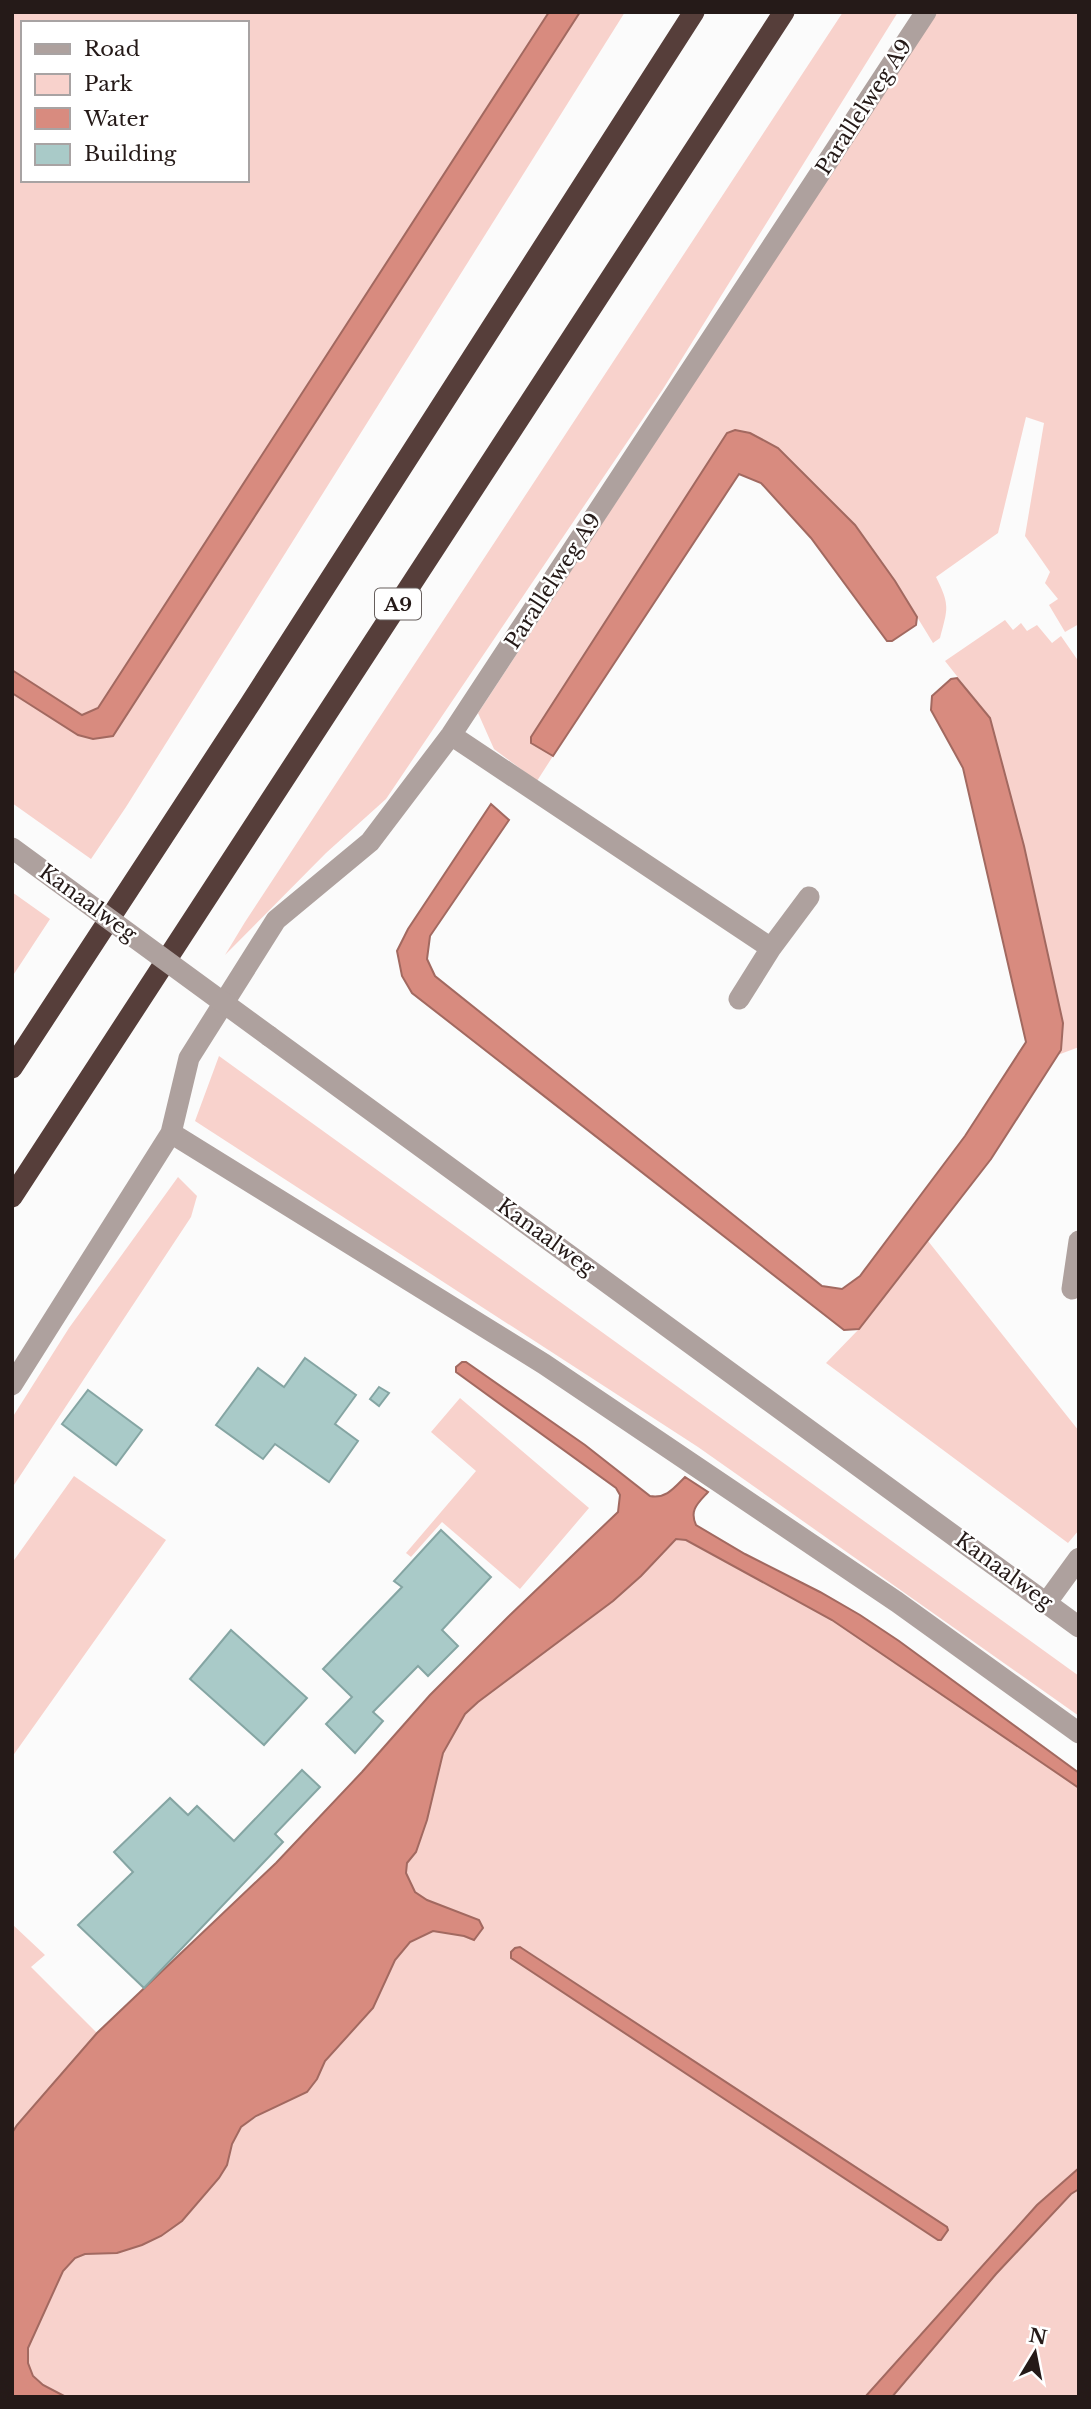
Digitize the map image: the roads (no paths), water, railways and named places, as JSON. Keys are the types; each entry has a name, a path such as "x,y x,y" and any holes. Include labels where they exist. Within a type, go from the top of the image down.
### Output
{"highway":[{"path":"12,1068 250,704 694,12"},
{"name":"A9","path":"12,1197 784,12"}],"street":[{"name":"Parallelweg A9","path":"12,1385 171,1133 189,1058 276,920 370,842 452,736 926,12"},
{"path":"452,736 771,948"},
{"name":"Kanaalweg","path":"12,848 1079,1626"},
{"path":"739,999 771,948 809,897"},
{"path":"171,1133 544,1364 897,1602 1079,1733"},
{"path":"1072,1289 1079,1241"},
{"path":"1047,1602 1079,1558"}],"water":[{"path":"549,12 580,12 113,736 93,739 78,735 12,693 12,670 82,715 98,708"},
{"path":"735,430 750,433 778,448 855,525 917,617 916,625 892,641 887,641 811,538 761,483 739,474 553,756 531,743 531,737 727,433"},
{"path":"957,678 990,718 1024,846 1063,1023 1061,1050 991,1159 859,1329 844,1330 412,993 402,976 397,951 408,929 491,804 509,820 430,936 427,959 435,976 822,1286 842,1289 860,1276 965,1136 1026,1042 963,768 931,710 932,696 951,679"},
{"path":"466,1362 585,1445 650,1496 665,1494 685,1477 708,1492 694,1511 696,1525 745,1554 820,1592 899,1641 1079,1773 1079,1788 832,1620 686,1540 676,1539 613,1601 478,1702 465,1714 443,1753 427,1820 416,1852 407,1863 406,1873 415,1892 427,1900 479,1920 483,1928 474,1940 433,1931 410,1942 395,1960 373,2008 325,2061 317,2079 307,2092 256,2116 241,2127 232,2144 227,2165 219,2178 182,2221 142,2245 117,2253 85,2254 75,2258 63,2271 28,2348 28,2363 33,2376 43,2385 66,2397 12,2397 12,2133 17,2125 97,2033 276,1863 430,1695 618,1512 620,1495 616,1488 456,1372 456,1367"},
{"path":"520,1947 948,2230 941,2240 938,2240 511,1958 511,1952"},
{"path":"1079,2168 1079,2189 1071,2194 996,2274 892,2397 865,2397 1037,2205"}]}
